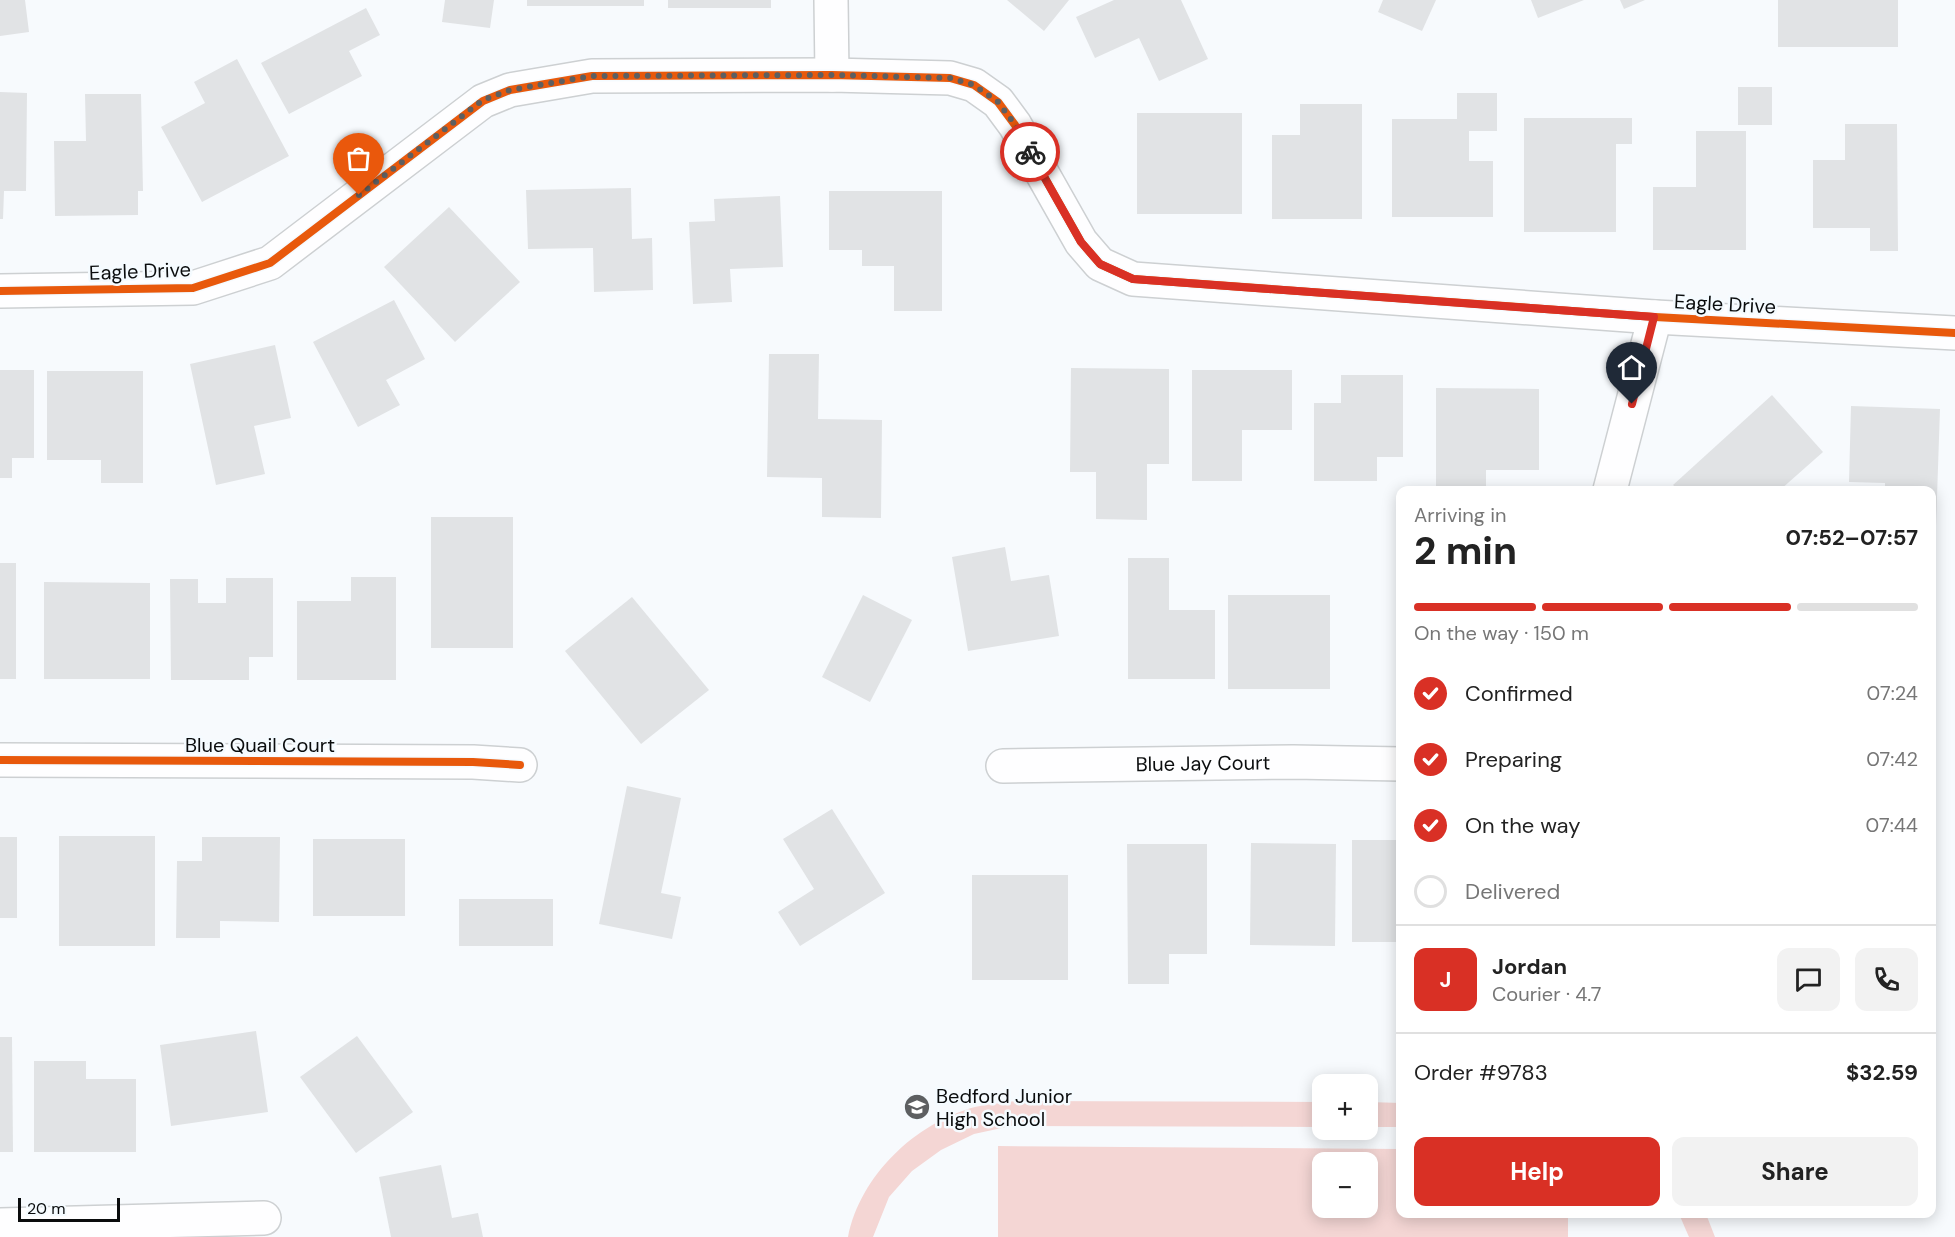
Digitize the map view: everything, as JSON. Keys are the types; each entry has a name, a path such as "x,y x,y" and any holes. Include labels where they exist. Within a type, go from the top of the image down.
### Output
{"street":[{"path":"831,0 832,75"},
{"name":"Eagle Drive","path":"0,291 193,288 270,263 483,100 510,90 592,76 832,75 950,78 974,85 998,102 1016,126 1081,242 1100,264 1133,279 1654,317 1955,333"},
{"path":"1611,486 1654,317"},
{"name":"Blue Quail Court","path":"0,760 473,762 520,765"},
{"name":"Blue Jay Court","path":"1003,766 1293,762 1396,764"},
{"path":"0,1225 264,1218"}],"shaded area":[{"path":"1016,1101 1312,1102 1312,1127 1011,1126 974,1134 941,1150 912,1171 889,1197 873,1237 848,1237 854,1215 864,1193 894,1155 932,1125 975,1107"},
{"path":"1378,1102 1396,1103 1396,1127 1378,1127"},
{"path":"998,1146 1396,1149 1396,1218 1568,1218 1568,1237 998,1237"},
{"path":"1681,1218 1708,1218 1715,1237 1689,1237"}],"building":[{"path":"0,0 25,0 29,32 0,36"},
{"path":"445,0 494,0 490,28 442,22"},
{"path":"527,0 644,0 644,6 527,6"},
{"path":"668,0 771,0 771,8 668,8"},
{"path":"1007,0 1069,0 1044,31"},
{"path":"1114,0 1181,0 1208,59 1159,81 1139,38 1095,58 1076,17"},
{"path":"1383,0 1436,0 1422,31 1378,12"},
{"path":"1531,0 1584,0 1538,18"},
{"path":"1620,0 1645,0 1624,9"},
{"path":"1778,0 1898,0 1898,47 1778,47"},
{"path":"366,8 380,35 349,51 362,76 289,114 261,63"},
{"path":"237,59 289,156 202,202 161,127 205,103 194,82"},
{"path":"1738,87 1772,87 1772,125 1738,125"},
{"path":"0,92 27,93 26,191 4,191 3,219 0,219"},
{"path":"1457,93 1497,93 1497,131 1469,131 1469,161 1493,161 1493,217 1392,217 1392,119 1457,119"},
{"path":"85,94 141,94 143,191 138,191 138,215 55,216 54,141 86,141"},
{"path":"1300,104 1362,104 1362,219 1272,219 1272,135 1300,135"},
{"path":"1137,113 1242,113 1242,214 1137,214"},
{"path":"1524,118 1632,118 1632,144 1616,144 1616,232 1524,232"},
{"path":"1845,124 1897,124 1898,251 1870,251 1870,228 1813,228 1813,160 1845,160"},
{"path":"1696,131 1746,131 1746,250 1653,250 1653,187 1696,187"},
{"path":"631,188 632,239 652,238 653,290 594,292 593,248 528,249 526,190"},
{"path":"829,191 942,191 942,311 894,311 894,266 862,266 862,250 829,250"},
{"path":"780,196 783,267 730,269 732,302 693,304 689,222 715,221 714,199"},
{"path":"449,207 520,282 455,342 384,267"},
{"path":"394,300 425,359 386,380 400,405 358,427 313,342"},
{"path":"275,345 291,418 254,426 265,474 216,485 190,364"},
{"path":"769,354 819,354 818,419 882,420 881,518 822,517 822,478 767,477"},
{"path":"1071,368 1169,369 1169,464 1147,464 1147,520 1096,519 1096,472 1070,472"},
{"path":"0,370 34,370 34,458 12,458 12,478 0,478"},
{"path":"1192,370 1292,370 1292,430 1242,430 1242,481 1192,481"},
{"path":"47,371 143,371 143,483 101,483 101,460 47,460"},
{"path":"1341,375 1403,375 1403,457 1377,457 1377,481 1314,481 1314,403 1341,403"},
{"path":"1436,388 1539,389 1539,470 1486,470 1486,486 1436,486"},
{"path":"1772,395 1823,452 1785,486 1673,485"},
{"path":"1851,406 1940,409 1936,526 1936,486 1885,486 1885,483 1849,482"},
{"path":"431,517 513,517 513,648 431,648"},
{"path":"1005,547 1011,581 1049,575 1059,636 968,651 952,557"},
{"path":"1128,558 1169,558 1169,610 1215,610 1215,679 1128,679"},
{"path":"0,563 16,563 16,679 0,679"},
{"path":"351,577 396,577 396,680 297,680 297,601 351,601"},
{"path":"226,578 273,578 273,657 249,657 249,680 171,680 170,579 198,579 198,603 226,603"},
{"path":"44,582 150,583 150,679 44,679"},
{"path":"863,595 912,620 870,702 822,677"},
{"path":"1228,595 1330,595 1330,689 1228,689"},
{"path":"632,597 709,690 641,744 565,651"},
{"path":"627,786 681,798 661,893 681,897 672,939 599,924"},
{"path":"832,809 885,893 800,946 778,912 814,889 783,839"},
{"path":"59,836 155,836 155,946 59,946"},
{"path":"0,837 17,837 17,918 0,918"},
{"path":"202,837 280,837 279,922 220,921 220,938 176,938 177,861 202,861"},
{"path":"313,839 405,839 405,916 313,916"},
{"path":"1352,840 1396,840 1396,942 1352,942"},
{"path":"1251,843 1336,844 1335,946 1250,945"},
{"path":"1127,844 1207,844 1207,954 1169,954 1169,984 1128,984"},
{"path":"972,875 1068,875 1068,980 972,980"},
{"path":"459,899 553,899 553,946 459,946"},
{"path":"256,1031 268,1112 171,1126 160,1045"},
{"path":"357,1036 413,1112 356,1153 300,1077"},
{"path":"0,1037 12,1037 13,1152 0,1152"},
{"path":"34,1061 86,1061 86,1079 136,1079 136,1152 34,1152"},
{"path":"441,1165 452,1218 478,1213 483,1237 391,1237 379,1177"}],"cycle path":[{"path":"0,291 193,288 270,263 483,101 510,90 592,76 832,75 950,78 974,85 998,102 1015,125 1081,242 1100,264 1133,279 1655,317 1955,333"},
{"path":"0,760 473,762 520,765"}],"way so far":[{"path":"359,195 483,100 510,90 592,76 832,75 950,78 974,85 998,102 1016,126 1030,152"}],"place":[{"name":"Bedford Junior High School","path":"917,1107"}],"route":[{"path":"1030,152 1081,242 1100,264 1133,279 1654,317 1632,404"}]}
